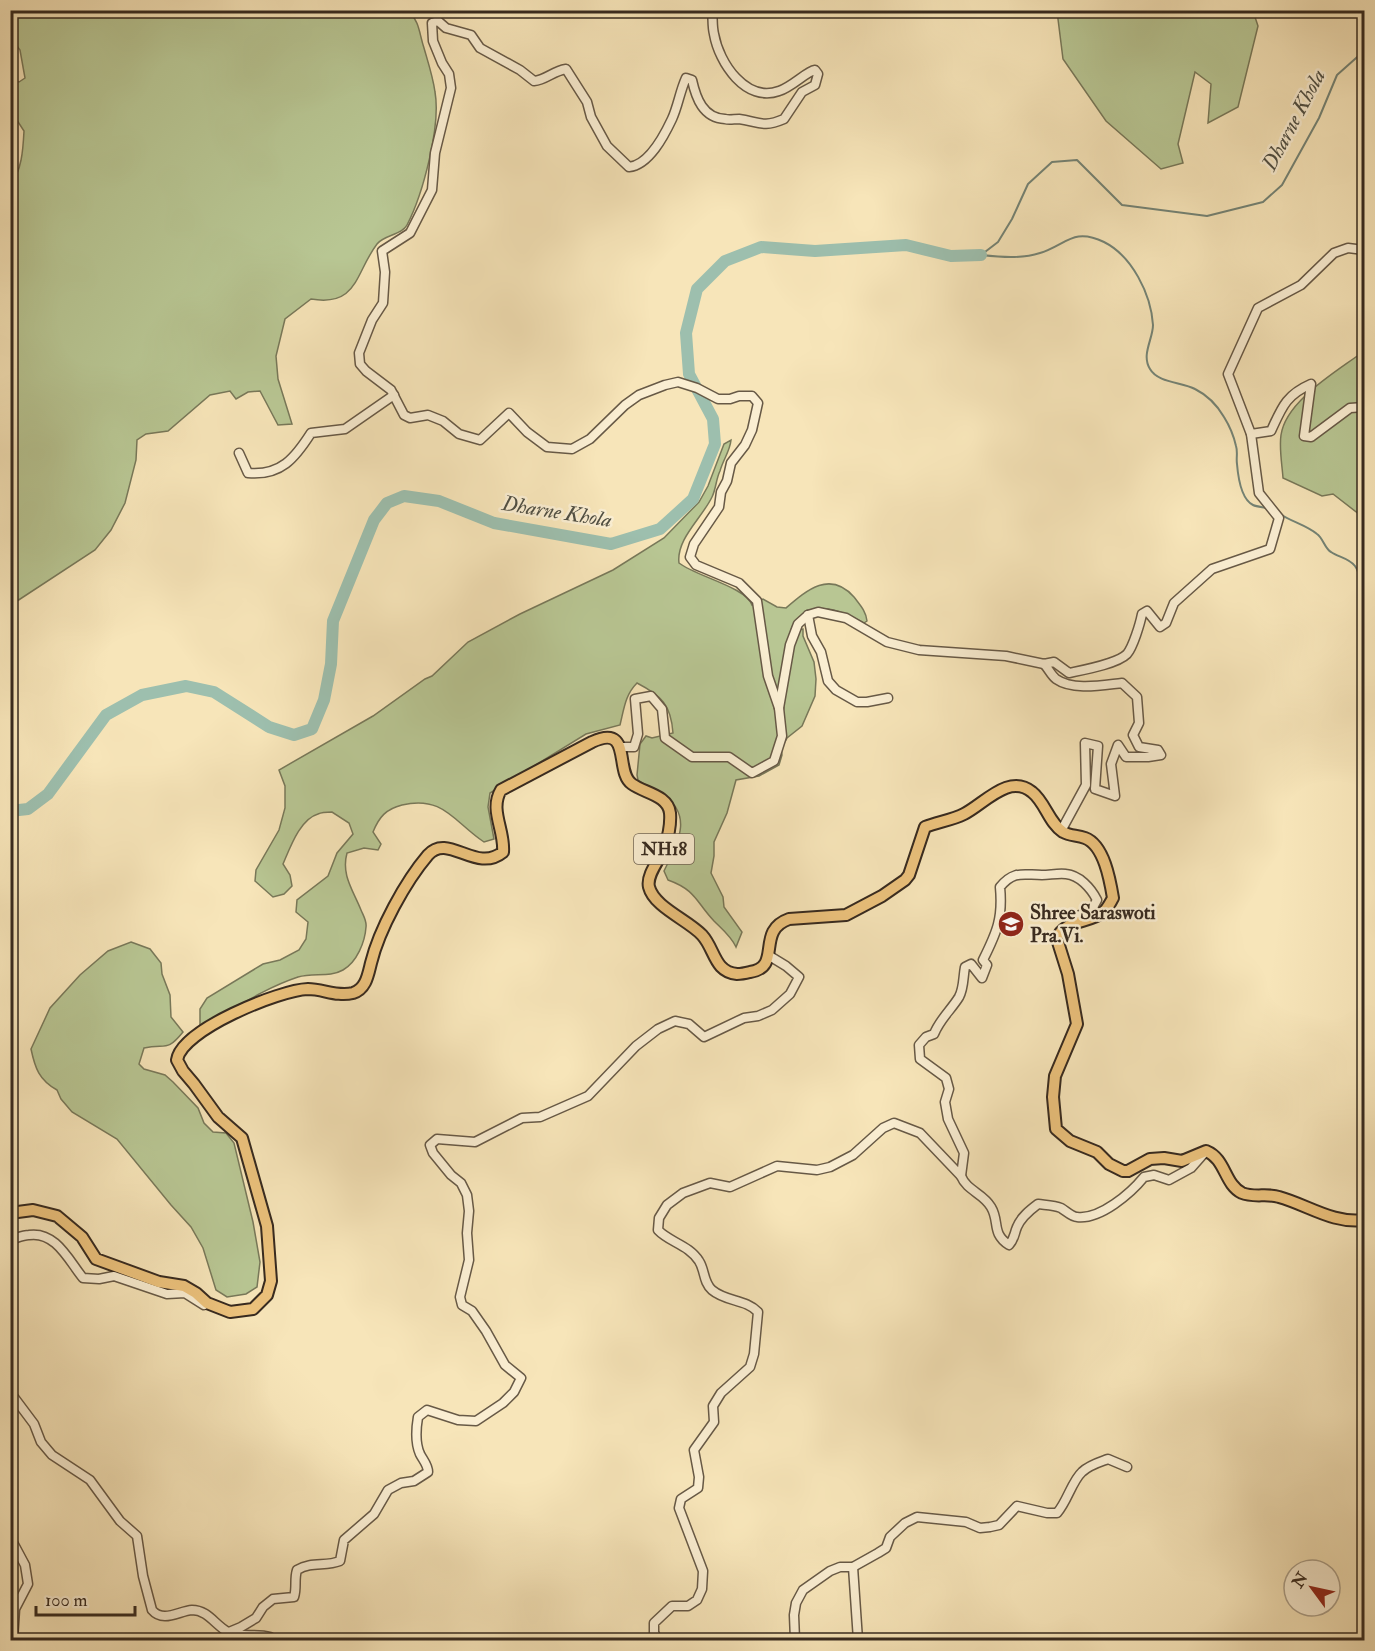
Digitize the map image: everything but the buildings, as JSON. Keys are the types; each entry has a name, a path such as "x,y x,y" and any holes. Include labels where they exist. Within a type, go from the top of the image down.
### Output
{"main road":[{"path":"10,1213 33,1209 57,1216 82,1237 96,1259 159,1282 184,1286 207,1303 230,1312 253,1309 267,1295 271,1281 267,1226 243,1138 218,1117 183,1071 177,1060 181,1049 197,1033 264,999 308,989 339,994 355,992 367,980 384,927 404,891 431,852 439,848 483,860 495,858 503,852 504,843 496,804 501,790 599,738 615,741 620,747"},
{"name":"NH18","path":"620,747 623,771 627,780 632,785 662,799 669,808 670,815 664,847 649,881 656,900 701,933 715,961 723,969 737,974 760,970 768,955"},
{"path":"768,955 774,928 778,924 789,919 846,915 874,901 905,880 909,875 925,827 962,816 1007,787 1025,787 1032,792 1061,831 1085,838 1099,851 1108,874 1113,898 1102,914 1064,928 1057,939 1068,974 1077,1023 1055,1076 1053,1097 1056,1129 1070,1141 1097,1152 1109,1164 1123,1171 1128,1171 1150,1159 1182,1161 1206,1151 1220,1160 1235,1187 1243,1194 1281,1197 1345,1221 1365,1220"}],"street":[{"path":"620,747 634,747 638,734 635,699 651,696 662,709 665,738 692,757 729,758 752,773 774,761 782,736 779,708 768,676 757,601 739,583 696,565 690,557 694,544 718,507 731,463 745,445 752,430 758,403 752,396 718,399 697,388 678,382 639,395 625,405 590,439 572,449 547,447 527,432 509,413 480,440 475,440 459,434 442,421 428,415 410,418 404,415 391,390 360,364 359,352 372,320 383,303 385,272 382,251 410,232 432,190 435,153 451,88 449,74 433,41 432,23 438,21 446,28 471,35 480,48 520,70 534,81 541,80 556,70 566,69 587,102 591,117 607,146 629,167 646,160 663,134 672,119 686,78 692,80 696,99 709,114 722,119 739,119 762,125 784,119 802,92 815,85 818,74 815,70 809,71 793,86 777,92 763,94 745,86 730,71 718,50 712,10"},
{"path":"779,708 790,645 798,624 808,615 818,612 846,618 888,642 919,650 1006,656 1044,664 1054,662 1069,673 1098,667 1126,654 1140,625 1142,614 1147,611 1160,627 1166,623 1174,603 1212,569 1270,549 1280,518 1259,492 1251,434 1228,374 1258,308 1301,285 1334,253 1348,248 1365,250"},
{"path":"1251,434 1271,431 1286,400 1297,390 1311,384 1304,436 1311,437 1350,408 1365,407"},
{"path":"239,453 248,473 261,474 274,471 297,454 311,433 320,430 345,429 394,395"},
{"path":"808,615 812,636 821,652 828,681 836,690 857,702 888,698"},
{"path":"1044,664 1056,679 1071,685 1122,682 1137,698 1139,723 1133,735 1139,747 1158,750 1161,755 1126,757 1118,745 1111,764 1114,796 1095,789 1098,746 1085,743 1086,785 1061,831"},
{"path":"961,1176 964,1153 948,1119 945,1102 949,1089 946,1078 920,1059 919,1045 926,1037 934,1034 959,996 964,982 964,967 971,964 982,978 987,965 983,960 995,938 1000,917 1002,906 1000,886 1008,877 1024,873 1039,875 1064,873 1073,876 1090,888 1097,900 1092,909 1068,921 1064,928"},
{"path":"229,1632 256,1618 263,1607 273,1599 294,1596 296,1591 294,1580 297,1570 306,1564 340,1561 344,1540 374,1514 388,1490 401,1483 414,1481 428,1472 429,1468 418,1451 416,1428 418,1418 427,1410 458,1420 476,1421 503,1403 514,1392 521,1378 505,1365 472,1311 462,1305 460,1297 470,1260 467,1233 469,1211 466,1195 461,1183 451,1175 433,1153 430,1145 437,1138 475,1142 522,1118 540,1117 588,1096 618,1062 636,1046 658,1029 675,1021 689,1024 704,1038 744,1018 758,1016 772,1010 790,994 799,977 768,955"},
{"path":"657,1641 654,1623 672,1606 688,1606 697,1600 702,1589 703,1571 679,1509 681,1499 698,1488 699,1477 694,1450 714,1422 713,1406 721,1393 750,1367 758,1324 758,1312 752,1305 712,1290 704,1278 699,1260 679,1244 666,1239 658,1230 659,1218 667,1205 696,1187 711,1183 730,1187 777,1166 817,1170 830,1167 853,1155 883,1128 894,1123 920,1133 961,1176 964,1184 984,1198 993,1208 994,1224 1000,1239 1009,1245 1015,1238 1017,1227 1024,1216 1038,1204 1059,1208 1076,1217 1092,1215 1116,1203 1135,1188 1144,1177 1154,1175 1169,1180 1191,1168 1206,1151"},
{"path":"10,1240 31,1234 48,1237 61,1248 83,1278 99,1279 114,1276 167,1294 185,1293 204,1305 207,1303"},
{"path":"10,1392 34,1424 41,1442 52,1455 90,1480 120,1521 137,1536 143,1576 152,1610 156,1614 159,1616 178,1614 192,1610 205,1612 229,1632 262,1635 270,1637 270,1641"},
{"path":"795,1641 794,1615 796,1603 803,1590 830,1571 840,1567 853,1567 886,1548 890,1537 905,1523 917,1517 966,1522 980,1528 999,1525 1017,1506 1057,1513 1064,1506 1082,1472 1108,1459 1127,1467"},
{"path":"10,1537 25,1565 28,1584 15,1609 14,1641"},
{"path":"853,1567 858,1641"}],"green space":[{"path":"11,11 409,11 419,28 432,75 436,106 433,141 419,196 405,228 377,244 347,293 338,298 326,300 311,299 285,319 276,356 278,379 292,424 278,425 260,391 248,392 236,399 230,391 210,395 168,431 146,434 137,440 136,460 125,503 111,530 95,550 11,605 10,186 19,167 24,131 11,111 10,78 19,82 25,78 20,50 11,38"},
{"path":"1057,11 1253,11 1258,26 1238,107 1208,123 1211,84 1195,72 1178,144 1183,163 1161,169 1106,121 1063,59"},
{"path":"1364,351 1364,518 1333,494 1322,496 1283,478 1280,445 1285,422 1292,410 1315,387"},
{"path":"731,440 708,505 681,546 679,563 730,587 748,599 752,605 763,599 777,607 786,608 810,589 827,584 836,585 854,597 864,611 867,621 864,623 834,610 818,609 801,617 791,630 803,629 803,636 814,662 815,696 802,726 787,738 781,748 782,755 779,765 759,776 736,780 727,813 714,842 711,873 723,897 724,907 742,932 736,947 695,897 668,880 664,871 678,840 680,820 678,811 662,793 638,780 637,775 640,744 646,736 652,738 673,733 672,723 664,702 653,692 637,683 627,697 620,725 586,734 490,793 488,807 494,839 484,842 447,812 428,804 402,805 387,811 373,832 381,844 378,850 364,848 347,853 347,875 366,925 362,945 352,962 338,972 298,977 285,982 200,1028 200,1009 207,998 263,964 280,960 299,950 306,939 308,922 296,912 297,900 328,876 337,853 353,834 349,823 332,812 312,817 296,835 283,864 290,875 292,886 284,894 273,897 255,881 256,870 279,830 285,808 285,786 279,770 373,716 432,676 468,642 520,614 613,570 664,538 699,502 708,486 724,444"},
{"path":"131,942 150,949 161,963 162,974 170,995 171,1017 183,1032 169,1045 144,1048 139,1064 144,1069 165,1075 198,1108 204,1123 213,1132 226,1133 234,1143 260,1262 257,1287 246,1294 227,1297 216,1290 203,1248 191,1227 117,1139 72,1112 57,1090 42,1078 34,1062 31,1049 50,1008 80,975 108,951"}],"waterway":[{"name":"Dharne Khola","path":"981,255 998,242 1012,219 1028,184 1052,162 1077,160 1122,205 1207,216 1263,202 1282,185 1319,118 1337,75 1364,51"},
{"path":"981,255 1011,257 1033,255 1070,239 1085,236 1114,248 1131,266 1148,301 1153,325 1147,353 1150,369 1164,380 1195,389 1215,404 1226,420 1234,439 1238,475 1243,493 1253,505 1267,508"},
{"name":"Dharne Khola","path":"10,811 28,809 48,794 106,715 142,695 186,686 214,692 269,727 294,735 312,729 324,700 331,664 333,621 374,520 387,503 404,496 439,501 494,523 611,544 660,529 693,499 715,444 713,419 689,374 686,333 697,289 725,261 761,247 815,251 906,245 951,256 981,255"},
{"path":"1280,514 1313,531 1329,551 1350,561 1355,566 1361,583 1364,616"},
{"path":"1364,626 1364,657"}],"place":[{"name":"Shree Saraswoti Pra.Vi.","path":"1011,924"}]}
